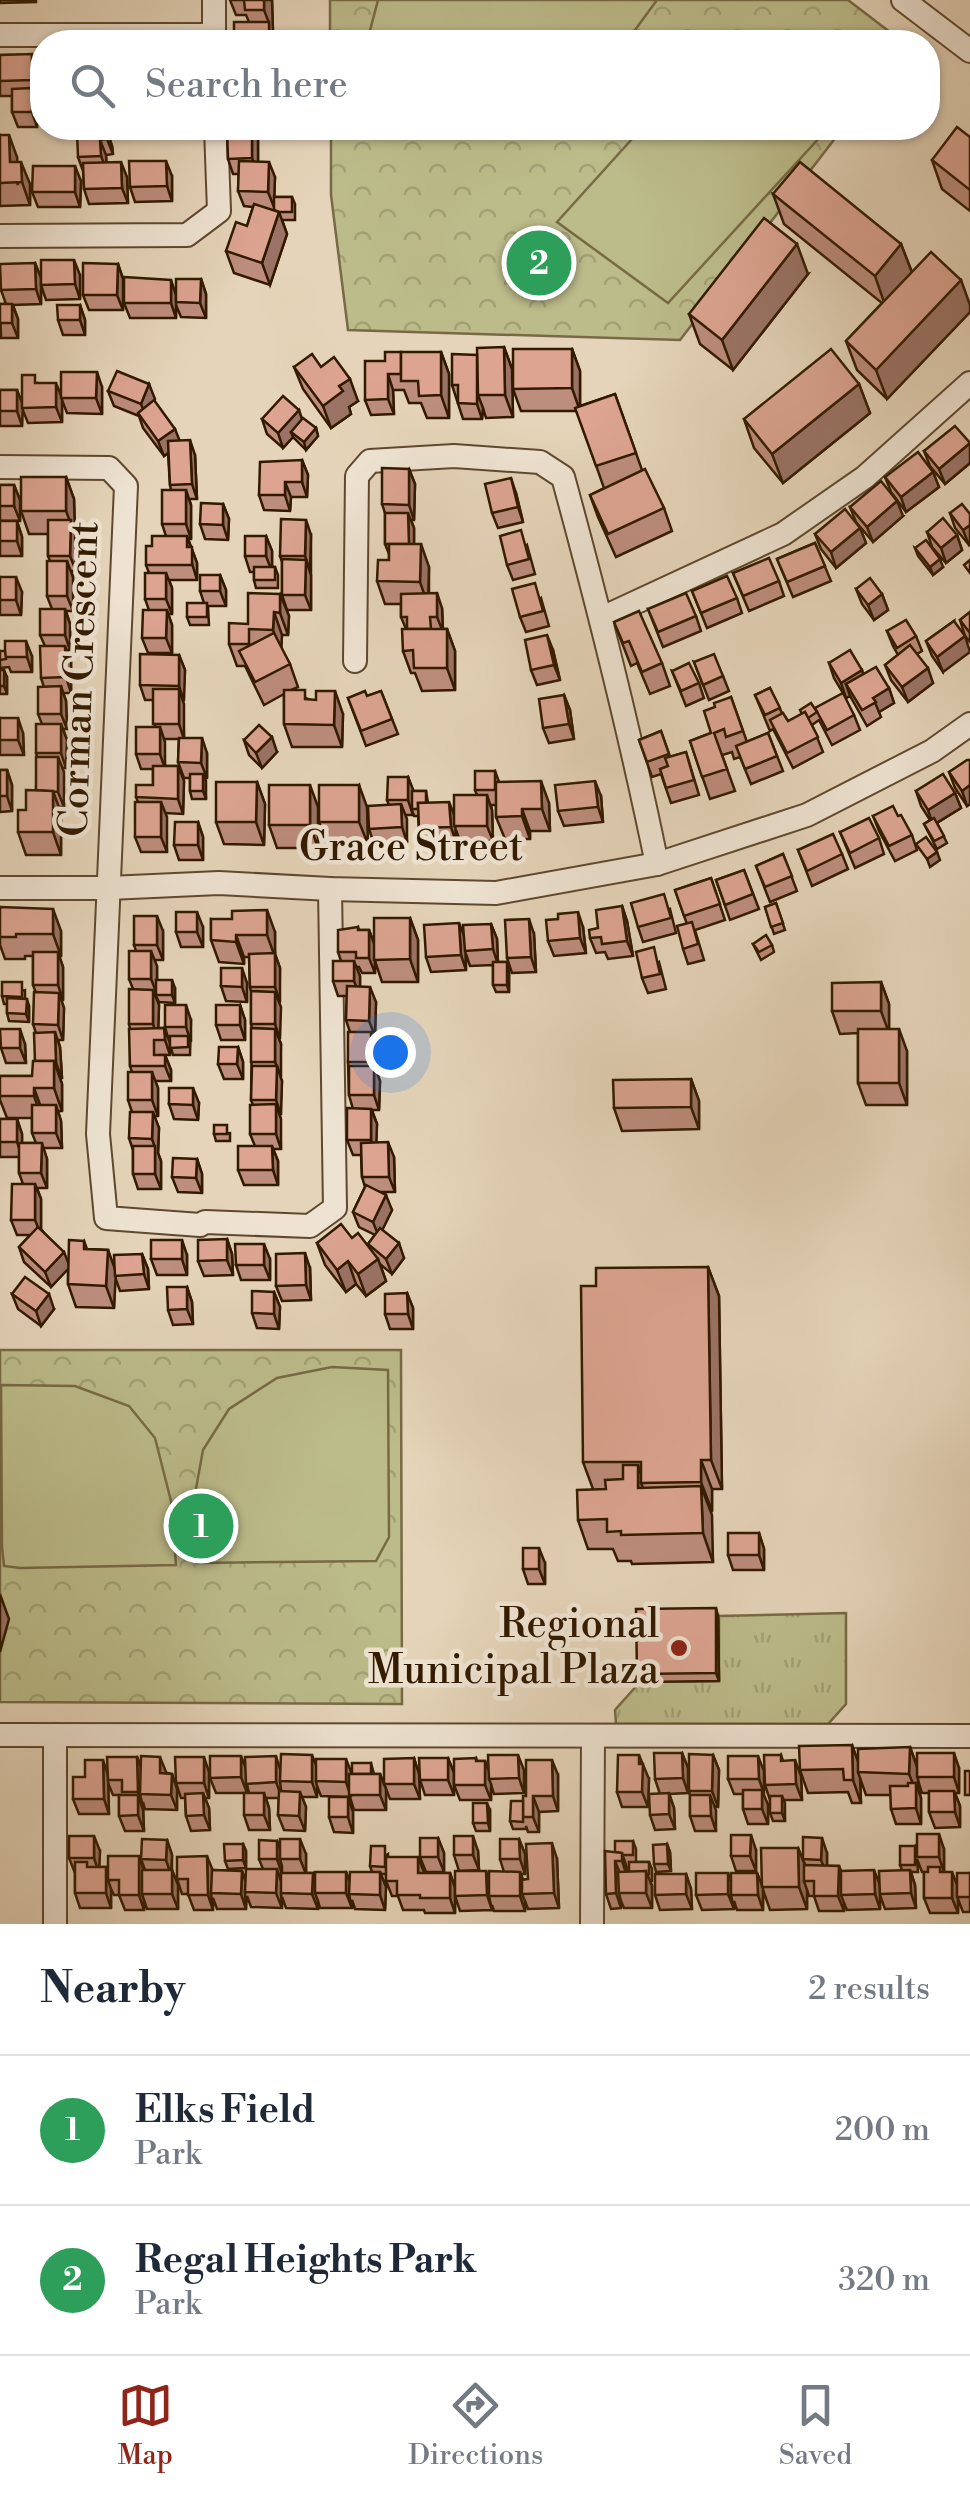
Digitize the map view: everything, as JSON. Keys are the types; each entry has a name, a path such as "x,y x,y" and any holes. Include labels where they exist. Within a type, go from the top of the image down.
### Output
{"street":[{"path":"214,0 214,30"},
{"path":"903,0 970,51"},
{"path":"0,35 30,36"},
{"path":"0,236 186,236 218,210 216,140"},
{"path":"602,618 783,534 865,477 970,383"},
{"path":"355,661 357,476 370,461 454,456 540,462 563,477 602,618 657,864"},
{"name":"Corman Crescent","path":"0,466 109,468 126,486 98,1134 106,1218 200,1225 205,1222 310,1226 335,1208 330,889"},
{"name":"Grace Street","path":"0,888 219,883 496,893 657,864 807,815 932,751 970,724"},
{"path":"0,1735 970,1736"},
{"path":"55,1924 56,1735"},
{"path":"592,1924 593,1736"}],"green space":[{"path":"330,0 848,0 887,30 330,30"},
{"path":"378,0 657,0 635,30 370,30"},
{"path":"331,140 834,140 680,340 348,330 331,195"},
{"path":"631,140 817,140 668,303 557,222"},
{"path":"0,1350 401,1350 402,1704 0,1702"},
{"path":"332,1367 388,1370 389,1537 376,1561 197,1563 195,1494 203,1450 229,1409 277,1378"},
{"path":"1,1385 75,1386 129,1406 155,1438 171,1501 176,1565 4,1566"},
{"path":"846,1613 846,1704 828,1724 616,1724 615,1710 640,1682 719,1681 719,1616"}],"building":[{"path":"244,0 264,0 264,10 245,10"},
{"path":"234,22 269,22 269,30 234,30"},
{"path":"30,54 30,80 0,81 0,55"},
{"path":"30,88 30,112 12,112 12,89"},
{"path":"957,127 970,137 970,190 932,160"},
{"path":"0,135 9,135 10,162 21,162 22,182 0,183"},
{"path":"77,140 100,140 101,156 78,157"},
{"path":"227,140 252,140 252,158 228,159"},
{"path":"129,161 166,161 167,186 130,187"},
{"path":"239,161 269,162 268,192 238,191"},
{"path":"121,162 122,188 84,189 83,163"},
{"path":"800,162 901,244 875,276 773,194"},
{"path":"33,166 75,166 75,192 32,192"},
{"path":"274,197 292,197 292,212 274,210"},
{"path":"254,204 279,212 262,263 226,251 236,222 247,226"},
{"path":"764,218 797,244 722,340 689,314"},
{"path":"931,252 961,280 876,370 846,341"},
{"path":"41,260 74,260 75,284 41,285"},
{"path":"35,263 36,289 1,290 0,264"},
{"path":"83,263 118,264 117,295 83,295"},
{"path":"124,277 171,280 171,303 124,303"},
{"path":"176,279 201,279 200,303 176,302"},
{"path":"0,304 12,304 12,323 0,323"},
{"path":"57,305 80,305 80,320 58,320"},
{"path":"504,347 505,395 478,395 477,348"},
{"path":"513,349 572,349 572,388 513,389"},
{"path":"831,349 859,384 772,454 744,419"},
{"path":"385,352 401,352 401,374 388,374 388,399 365,400 365,361 385,361"},
{"path":"401,352 441,352 441,395 419,396 418,381 401,381"},
{"path":"312,354 321,367 334,357 350,379 339,386 343,391 323,406 294,367"},
{"path":"452,354 477,355 477,404 458,403 458,385 452,385"},
{"path":"117,371 149,384 141,404 108,391"},
{"path":"61,372 97,372 96,398 61,398"},
{"path":"22,375 35,375 35,383 56,383 56,407 22,408"},
{"path":"0,390 17,390 17,411 0,411"},
{"path":"615,394 636,453 596,466 575,408"},
{"path":"283,396 299,410 278,433 262,419"},
{"path":"154,400 175,429 158,441 138,413"},
{"path":"303,418 316,428 304,442 291,432"},
{"path":"955,426 970,443 939,469 924,451"},
{"path":"190,440 192,484 170,485 168,441"},
{"path":"918,452 933,472 901,497 885,477"},
{"path":"302,460 302,482 285,482 285,495 259,495 260,462"},
{"path":"382,468 409,469 409,505 382,504"},
{"path":"645,469 664,508 608,534 590,495"},
{"path":"21,477 66,477 66,511 21,511"},
{"path":"511,478 518,507 492,513 485,484"},
{"path":"881,481 897,501 867,527 850,507"},
{"path":"0,485 14,485 14,506 0,506"},
{"path":"162,490 186,490 186,524 162,524"},
{"path":"201,503 223,504 223,525 200,524"},
{"path":"962,504 970,514 970,525 963,530 950,513"},
{"path":"845,509 860,528 831,552 815,534"},
{"path":"385,513 408,513 409,544 385,544"},
{"path":"943,518 957,535 941,548 927,532"},
{"path":"281,519 306,520 305,556 280,556"},
{"path":"48,520 71,520 70,556 48,556"},
{"path":"0,521 17,521 17,541 0,541"},
{"path":"521,530 529,559 507,565 500,536"},
{"path":"152,536 187,536 187,547 192,547 192,565 146,565 146,546 152,546"},
{"path":"245,536 266,536 266,556 245,556"},
{"path":"926,540 940,559 930,567 915,548"},
{"path":"815,543 825,566 787,582 777,559"},
{"path":"389,544 421,544 420,582 377,581 378,560 389,560"},
{"path":"769,558 779,581 743,596 733,573"},
{"path":"282,559 306,560 305,595 282,595"},
{"path":"47,561 67,561 67,596 47,596"},
{"path":"254,567 275,567 275,580 254,580"},
{"path":"145,573 166,573 166,599 145,599"},
{"path":"200,575 220,575 220,591 200,591"},
{"path":"727,576 737,598 701,613 692,591"},
{"path":"0,577 16,577 16,600 0,600"},
{"path":"870,578 882,594 868,605 856,589"},
{"path":"535,583 543,611 520,617 512,589"},
{"path":"248,593 280,594 280,613 274,612 273,630 249,629 249,644 229,644 229,623 248,624"},
{"path":"437,593 437,617 430,617 431,629 407,629 407,617 401,617 401,594"},
{"path":"686,593 696,616 658,632 648,609"},
{"path":"187,603 207,603 207,617 187,617"},
{"path":"40,609 65,609 65,635 40,635"},
{"path":"143,610 167,610 166,638 142,638"},
{"path":"639,611 662,663 642,672 629,641 623,643 614,622"},
{"path":"970,612 970,633 960,620"},
{"path":"906,620 916,636 897,648 887,631"},
{"path":"954,621 965,636 937,657 926,641"},
{"path":"402,629 447,629 447,668 414,668 413,650 403,651"},
{"path":"274,633 290,664 255,682 239,651"},
{"path":"547,635 554,665 531,670 525,640"},
{"path":"5,641 26,641 27,657 5,657"},
{"path":"910,645 928,668 902,687 885,665"},
{"path":"40,646 65,646 66,677 41,678"},
{"path":"850,650 862,670 841,683 829,663"},
{"path":"140,654 179,655 179,686 140,685"},
{"path":"714,654 723,676 703,685 694,662"},
{"path":"689,663 699,683 681,691 672,671"},
{"path":"876,667 889,688 862,710 846,684"},
{"path":"0,670 4,670 4,686 0,686"},
{"path":"61,686 61,714 38,714 38,687"},
{"path":"770,688 780,708 765,715 755,695"},
{"path":"153,689 179,689 179,724 153,724"},
{"path":"284,690 305,690 305,699 316,700 316,691 335,691 334,725 284,724"},
{"path":"365,691 367,696 381,691 392,719 361,731 348,698"},
{"path":"843,693 854,715 827,730 815,708"},
{"path":"564,695 569,724 543,728 539,699"},
{"path":"731,697 743,731 726,737 724,729 714,733 727,769 702,777 690,741 711,733 704,711"},
{"path":"811,703 817,712 808,718 800,710"},
{"path":"805,712 818,737 787,753 770,720 783,713 788,721"},
{"path":"0,718 18,718 18,740 0,740"},
{"path":"36,724 61,724 61,753 36,753"},
{"path":"259,725 272,737 256,753 244,740"},
{"path":"136,727 160,727 160,754 136,754"},
{"path":"661,731 669,754 647,762 639,740"},
{"path":"768,733 777,756 745,769 736,746"},
{"path":"179,738 202,738 201,763 178,762"},
{"path":"686,752 694,780 666,788 660,769 668,766 665,758"},
{"path":"36,757 58,757 58,792 36,790"},
{"path":"967,760 970,785 962,791 949,772"},
{"path":"153,766 178,766 178,799 136,797 136,785 153,785"},
{"path":"0,770 7,770 7,796 0,796"},
{"path":"475,771 495,771 495,790 475,790"},
{"path":"190,774 203,774 203,791 190,791"},
{"path":"943,774 955,793 928,810 916,791"},
{"path":"388,777 408,777 408,800 387,800"},
{"path":"541,781 542,809 522,809 522,816 496,817 496,782"},
{"path":"595,781 598,807 558,811 555,785"},
{"path":"216,782 257,782 256,822 216,822"},
{"path":"269,785 310,785 310,825 269,825"},
{"path":"319,785 359,785 359,822 319,822"},
{"path":"26,790 53,791 53,832 18,832 18,810 26,810"},
{"path":"412,791 426,791 426,803 418,803 418,809 412,809"},
{"path":"454,795 487,795 487,826 454,826"},
{"path":"135,802 161,802 161,837 135,837"},
{"path":"449,802 451,827 419,828 418,803"},
{"path":"401,804 402,827 369,829 368,806"},
{"path":"893,806 912,835 889,846 873,816"},
{"path":"869,818 879,838 850,853 840,832"},
{"path":"934,818 944,836 934,841 924,824"},
{"path":"175,822 198,822 198,845 174,845"},
{"path":"833,834 842,854 807,871 798,850"},
{"path":"926,837 937,852 927,859 916,844"},
{"path":"783,854 792,876 765,887 756,866"},
{"path":"744,870 753,894 725,905 716,880"},
{"path":"711,878 720,904 684,916 675,890"},
{"path":"664,894 671,918 638,927 631,903"},
{"path":"776,903 783,923 771,927 765,907"},
{"path":"622,906 627,941 602,944 601,937 590,938 589,930 598,928 596,910"},
{"path":"0,907 53,909 53,934 0,937"},
{"path":"267,910 267,935 236,935 236,942 211,940 211,919 232,919 232,911"},
{"path":"176,912 197,912 197,932 176,932"},
{"path":"578,912 580,938 548,941 546,920"},
{"path":"134,916 157,916 157,945 134,945"},
{"path":"374,918 410,918 410,959 374,960"},
{"path":"529,919 531,957 507,958 505,920"},
{"path":"692,922 698,944 683,949 677,926"},
{"path":"459,923 461,955 426,957 424,925"},
{"path":"491,924 493,949 465,951 463,925"},
{"path":"338,930 369,930 369,958 356,958 356,952 338,952"},
{"path":"766,935 772,945 759,952 753,944"},
{"path":"654,947 660,974 642,978 636,952"},
{"path":"129,951 151,951 151,979 129,979"},
{"path":"33,952 58,952 58,985 33,985"},
{"path":"275,953 275,987 250,987 249,954"},
{"path":"333,961 354,961 354,981 333,981"},
{"path":"493,962 507,962 507,985 493,985"},
{"path":"221,968 242,968 242,987 221,986"},
{"path":"156,980 172,980 172,995 156,995"},
{"path":"2,982 22,982 22,997 2,996"},
{"path":"881,982 881,1011 832,1011 832,983"},
{"path":"347,986 370,987 369,1021 346,1020"},
{"path":"129,989 153,990 153,1024 129,1024"},
{"path":"251,991 275,992 275,1024 251,1024"},
{"path":"34,992 59,993 58,1025 33,1024"},
{"path":"7,998 27,999 26,1014 7,1013"},
{"path":"165,1005 186,1005 186,1027 165,1027"},
{"path":"216,1005 240,1005 240,1025 216,1025"},
{"path":"164,1028 165,1040 154,1040 154,1055 165,1055 165,1066 130,1066 129,1029"},
{"path":"251,1028 275,1029 275,1062 251,1062"},
{"path":"0,1029 20,1029 20,1048 1,1048"},
{"path":"858,1029 899,1029 899,1083 858,1083"},
{"path":"55,1032 56,1063 35,1061 34,1033"},
{"path":"348,1032 371,1032 371,1062 348,1062"},
{"path":"170,1036 188,1036 188,1047 170,1048"},
{"path":"219,1047 238,1047 237,1064 218,1064"},
{"path":"33,1061 54,1061 54,1088 34,1088 34,1096 0,1096 0,1076 32,1076"},
{"path":"252,1066 277,1066 276,1100 251,1100"},
{"path":"349,1066 374,1066 374,1095 349,1095"},
{"path":"128,1072 152,1072 152,1100 128,1100"},
{"path":"691,1079 691,1107 614,1108 613,1080"},
{"path":"169,1088 193,1088 193,1105 169,1104"},
{"path":"276,1104 276,1134 250,1134 250,1105"},
{"path":"32,1105 56,1105 56,1133 32,1133"},
{"path":"347,1108 371,1109 371,1140 347,1140"},
{"path":"130,1112 153,1112 152,1139 129,1138"},
{"path":"0,1119 17,1119 17,1142 0,1142"},
{"path":"214,1125 227,1125 227,1134 214,1134"},
{"path":"388,1142 389,1177 362,1177 361,1143"},
{"path":"19,1143 42,1143 41,1173 19,1173"},
{"path":"133,1146 155,1146 155,1174 133,1174"},
{"path":"238,1146 272,1146 273,1170 238,1170"},
{"path":"173,1158 197,1159 196,1178 172,1177"},
{"path":"12,1184 35,1184 35,1220 11,1220"},
{"path":"366,1185 386,1195 373,1222 353,1212"},
{"path":"341,1224 352,1238 358,1233 378,1259 358,1274 348,1261 337,1270 317,1243"},
{"path":"38,1227 64,1252 45,1272 19,1247"},
{"path":"380,1228 399,1243 386,1259 368,1244"},
{"path":"227,1239 227,1260 198,1261 198,1240"},
{"path":"69,1240 84,1241 84,1249 108,1250 106,1286 68,1284"},
{"path":"151,1240 182,1240 182,1259 151,1259"},
{"path":"235,1244 264,1244 264,1265 236,1265"},
{"path":"305,1253 306,1285 276,1286 276,1254"},
{"path":"142,1254 144,1274 115,1276 114,1255"},
{"path":"708,1267 711,1460 701,1460 701,1482 641,1483 641,1462 583,1462 581,1286 596,1286 596,1268"},
{"path":"25,1277 49,1294 36,1311 12,1294"},
{"path":"167,1287 187,1287 187,1309 168,1310"},
{"path":"252,1291 274,1292 274,1314 252,1313"},
{"path":"407,1293 408,1314 385,1314 385,1294"},
{"path":"623,1465 638,1465 638,1488 701,1486 703,1533 621,1535 621,1531 607,1532 607,1519 578,1520 577,1490 606,1489 605,1480 623,1479"},
{"path":"728,1533 759,1533 759,1555 728,1555"},
{"path":"523,1548 539,1548 539,1569 523,1569"},
{"name":"Regional Municipal Plaza","path":"716,1608 716,1673 637,1674 636,1609"},
{"path":"852,1745 853,1780 844,1780 843,1769 800,1770 799,1746"},
{"path":"910,1747 909,1774 858,1772 858,1749"},
{"path":"654,1753 682,1753 683,1778 655,1779"},
{"path":"917,1753 954,1753 954,1777 917,1777"},
{"path":"281,1754 312,1755 312,1782 280,1781"},
{"path":"689,1754 713,1755 712,1791 689,1791"},
{"path":"488,1755 518,1755 519,1778 489,1779"},
{"path":"618,1755 639,1755 639,1764 643,1764 642,1792 617,1792"},
{"path":"764,1755 781,1755 781,1761 795,1760 796,1784 765,1785"},
{"path":"141,1756 160,1757 160,1773 172,1774 171,1795 140,1794"},
{"path":"210,1756 241,1756 241,1777 210,1778"},
{"path":"276,1756 276,1782 246,1784 245,1757"},
{"path":"728,1756 758,1756 759,1779 728,1779"},
{"path":"107,1757 137,1757 138,1792 122,1792 122,1780 108,1780"},
{"path":"175,1757 204,1757 204,1783 176,1783"},
{"path":"414,1758 414,1784 384,1784 384,1759"},
{"path":"419,1758 448,1758 448,1780 420,1780"},
{"path":"316,1759 346,1759 346,1782 316,1781"},
{"path":"454,1759 485,1761 485,1785 454,1785"},
{"path":"85,1760 103,1760 104,1799 73,1799 73,1777 85,1777"},
{"path":"526,1760 552,1760 553,1796 533,1796 533,1817 523,1817"},
{"path":"352,1763 371,1763 371,1774 352,1774"},
{"path":"965,1771 970,1771 970,1795 965,1795"},
{"path":"349,1774 380,1774 380,1795 349,1795"},
{"path":"916,1783 916,1808 891,1809 890,1786"},
{"path":"743,1790 762,1790 762,1809 743,1809"},
{"path":"279,1791 300,1792 299,1816 278,1815"},
{"path":"929,1791 954,1791 955,1812 929,1812"},
{"path":"203,1793 204,1815 186,1816 185,1794"},
{"path":"244,1793 264,1793 264,1815 244,1815"},
{"path":"669,1793 669,1814 650,1815 649,1794"},
{"path":"119,1795 138,1795 138,1815 119,1816"},
{"path":"690,1795 710,1795 711,1816 690,1816"},
{"path":"770,1796 782,1796 782,1813 770,1813"},
{"path":"329,1797 348,1797 348,1817 329,1817"},
{"path":"511,1801 523,1801 523,1822 510,1821"},
{"path":"473,1803 487,1803 488,1823 473,1823"},
{"path":"917,1834 939,1834 939,1857 917,1857"},
{"path":"731,1835 751,1835 750,1856 731,1856"},
{"path":"69,1836 94,1836 94,1858 69,1858"},
{"path":"454,1836 473,1836 473,1855 454,1855"},
{"path":"803,1837 822,1838 821,1860 803,1859"},
{"path":"420,1838 438,1838 438,1857 420,1857"},
{"path":"142,1839 167,1840 166,1860 141,1859"},
{"path":"280,1839 300,1839 300,1859 280,1859"},
{"path":"500,1839 519,1839 520,1859 500,1859"},
{"path":"259,1840 277,1841 277,1859 259,1859"},
{"path":"615,1841 633,1841 633,1855 615,1852"},
{"path":"552,1843 554,1893 522,1894 522,1880 528,1879 526,1844"},
{"path":"224,1844 243,1844 243,1860 225,1861"},
{"path":"667,1844 668,1864 654,1864 653,1845"},
{"path":"371,1846 385,1846 385,1867 370,1866"},
{"path":"900,1846 915,1846 915,1865 900,1865"},
{"path":"761,1848 798,1848 799,1887 762,1887"},
{"path":"605,1851 622,1853 622,1861 615,1861 616,1893 606,1894"},
{"path":"108,1856 139,1856 139,1895 119,1895 119,1880 108,1880"},
{"path":"207,1856 208,1895 188,1895 188,1879 177,1879 177,1857"},
{"path":"386,1857 418,1857 418,1873 450,1873 450,1898 397,1895 397,1881 386,1881"},
{"path":"75,1862 87,1862 87,1867 106,1867 106,1893 75,1893"},
{"path":"629,1862 649,1862 649,1874 629,1872"},
{"path":"804,1865 839,1866 838,1896 814,1896 814,1881 804,1881"},
{"path":"928,1867 952,1872 952,1898 924,1898 924,1872 928,1872"},
{"path":"246,1869 277,1869 276,1893 245,1892"},
{"path":"142,1870 172,1870 172,1894 142,1894"},
{"path":"212,1870 242,1871 241,1894 211,1893"},
{"path":"874,1870 875,1894 841,1895 841,1871"},
{"path":"910,1870 911,1893 880,1894 879,1871"},
{"path":"455,1871 486,1871 487,1895 455,1896"},
{"path":"489,1871 520,1872 520,1896 489,1896"},
{"path":"646,1871 646,1893 619,1893 618,1872"},
{"path":"315,1872 346,1872 346,1893 315,1893"},
{"path":"350,1872 380,1872 380,1895 349,1894"},
{"path":"281,1873 313,1873 312,1894 281,1893"},
{"path":"696,1873 728,1873 728,1894 696,1895"},
{"path":"731,1873 757,1873 758,1895 731,1895"},
{"path":"957,1873 970,1873 970,1897 957,1897"},
{"path":"655,1874 686,1874 686,1894 655,1895"}],"place":[{"name":"Regal Heights Park","path":"539,263"},
{"name":"Elks Field","path":"201,1526"},
{"name":"Regional Municipal Plaza","path":"679,1648"}]}
